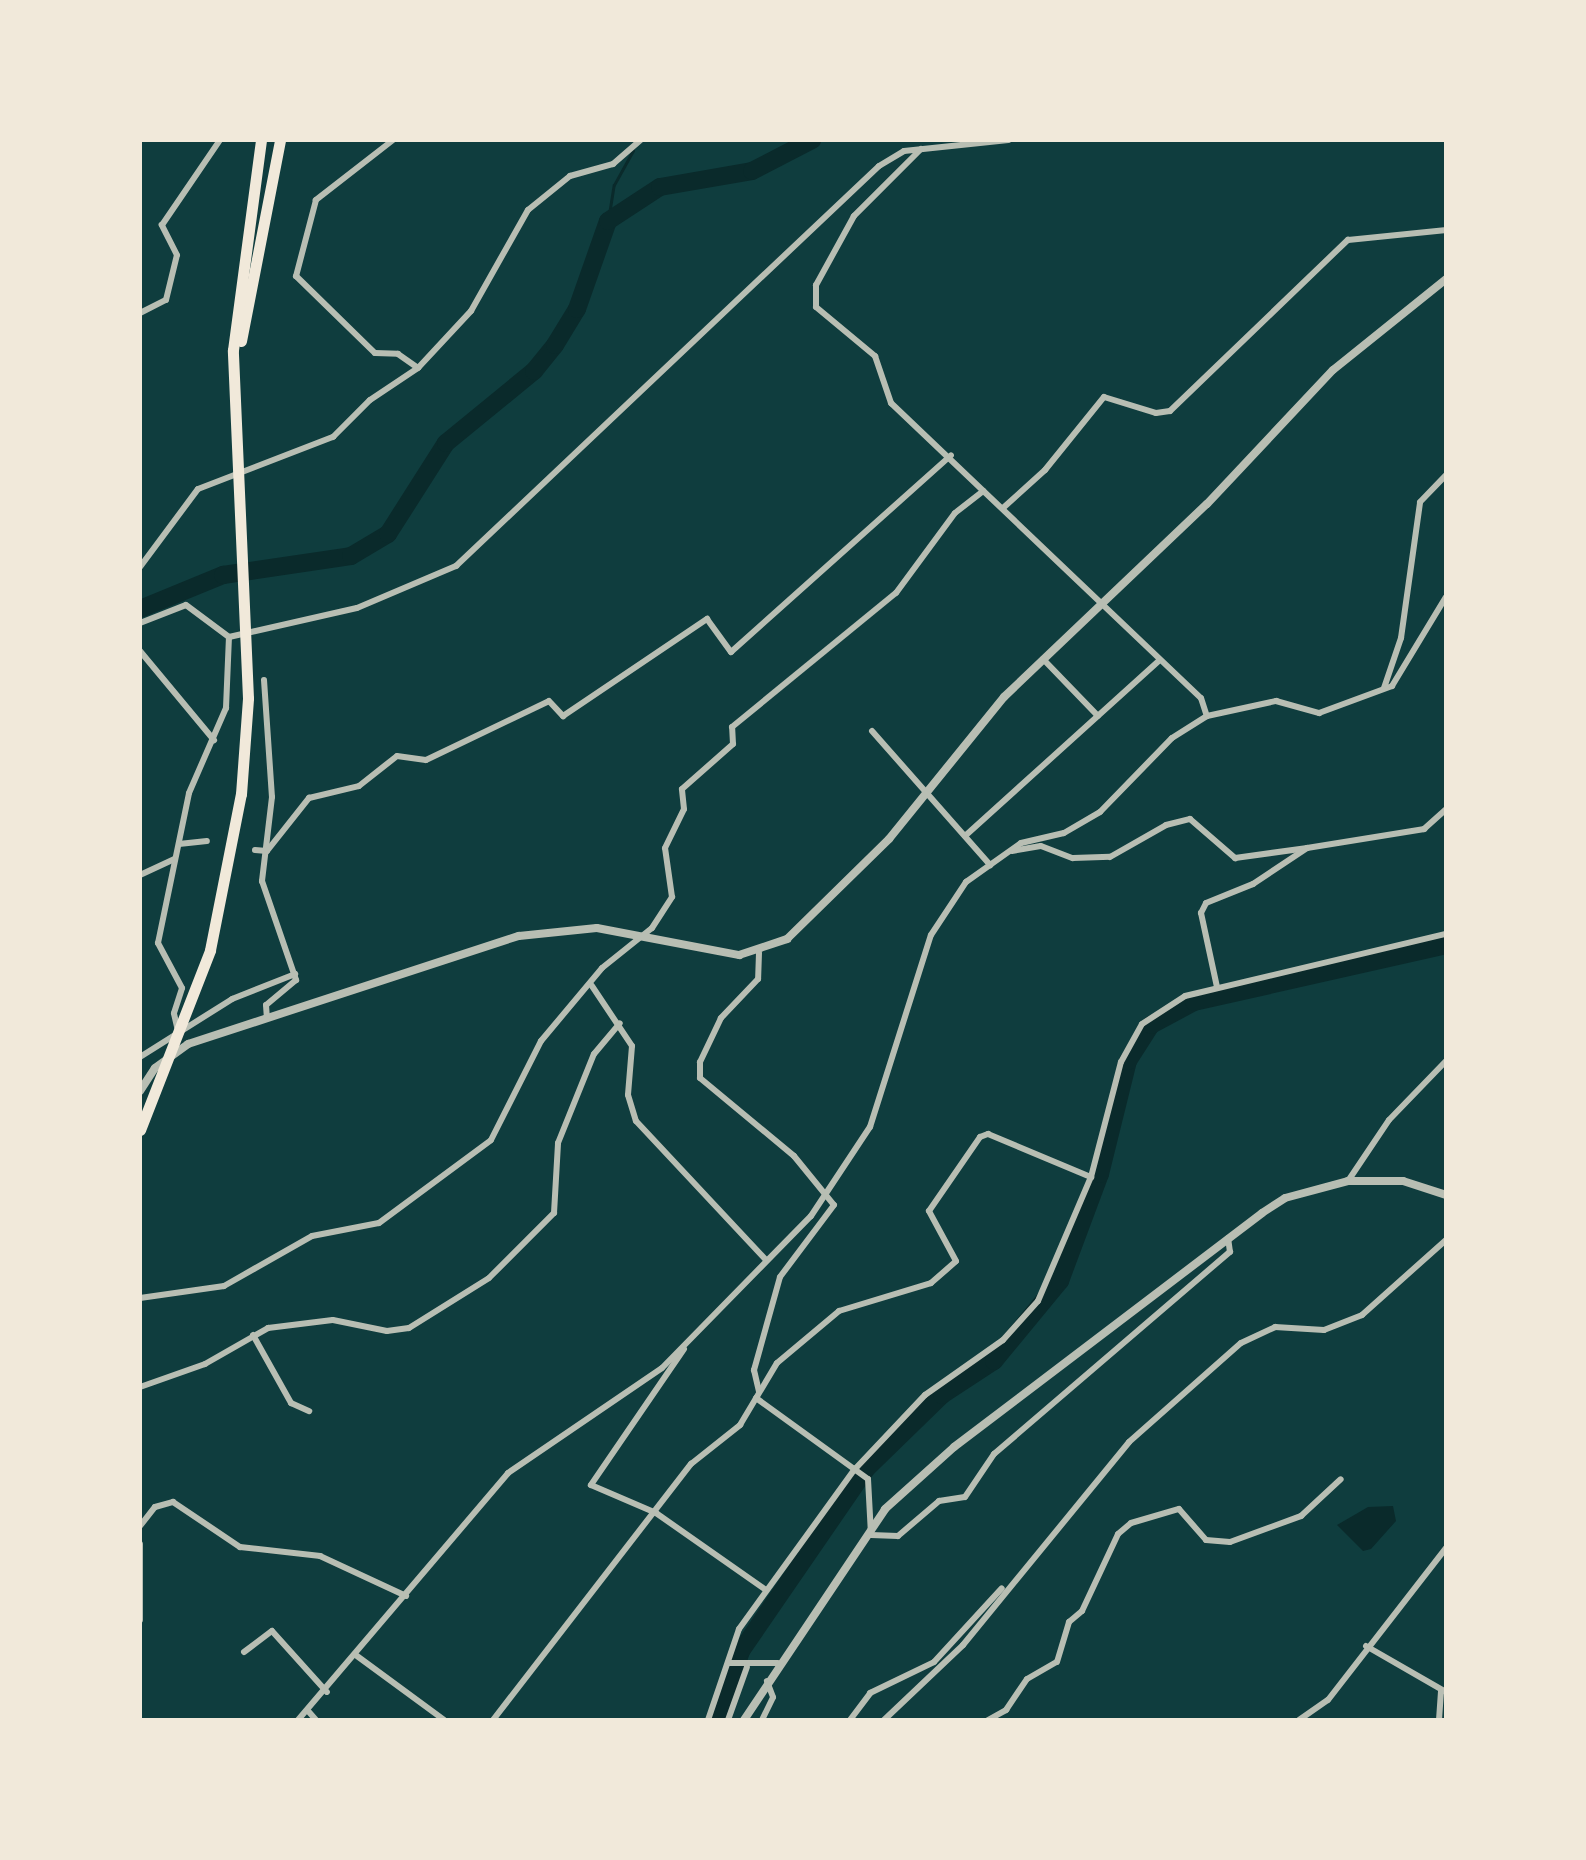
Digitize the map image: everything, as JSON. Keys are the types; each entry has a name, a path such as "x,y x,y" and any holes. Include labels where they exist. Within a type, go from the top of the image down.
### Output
{"highway":[{"path":"140,1130 194,1000 236,828 247,714 236,446 236,306 261,140"},
{"path":"235,400 249,280 280,140"}],"street":[{"path":"140,313 166,300 177,255 162,225 220,140"},
{"path":"392,140 316,200 296,279 376,353 398,354 418,368"},
{"path":"140,568 198,489 333,437 370,400 418,368 472,312 528,210 570,176 613,164 641,140"},
{"path":"140,623 186,605 229,637 357,608 456,566 794,252 841,198 890,158 920,144 1008,140"},
{"path":"920,144 854,216 812,298 875,356 891,403 951,455 983,491 1201,698 1207,716"},
{"path":"1003,508 1045,470 1104,397 1156,413 1170,410 1348,240 1446,230"},
{"path":"140,1092 167,1056 267,1018 519,936 597,928 722,954 759,953 787,940 830,901 1043,659 1333,370 1446,279"},
{"path":"268,851 309,798 358,786 398,756 426,760 550,700 564,716 707,619 732,652 951,455"},
{"path":"1384,688 1401,638 1420,502 1446,475"},
{"path":"140,1298 224,1286 312,1236 379,1223 420,1198 491,1140 541,1041 592,986 602,968 643,936 674,892 664,857 684,809 682,789 734,744 732,728 896,593 956,513 983,491"},
{"path":"766,1590 656,1513 593,1488 592,1482 683,1348 829,1192 855,1157 886,1088 940,915 966,882 1010,850 1064,833 1100,812 1172,738 1207,716 1276,701 1319,713 1398,682 1446,597"},
{"path":"179,1033 174,1012 182,988 158,943 189,792 226,708 229,637"},
{"path":"140,650 214,740"},
{"path":"1043,659 1098,716"},
{"path":"964,836 1158,661"},
{"path":"264,680 272,797 262,881 294,974 294,986 266,1005 267,1018"},
{"path":"872,731 990,865"},
{"path":"1010,850 1041,846 1073,858 1110,857 1166,825 1190,819 1234,858 1416,831 1446,809"},
{"path":"178,845 207,841"},
{"path":"1217,988 1203,906 1253,884 1307,848"},
{"path":"254,850 268,851"},
{"path":"140,875 176,858"},
{"path":"708,1720 731,1663 734,1638 766,1590 924,1395 1003,1340 1030,1312 1053,1276 1092,1178 1121,1062 1142,1024 1171,1002 1217,988 1446,934"},
{"path":"759,953 760,974 721,1018 700,1062 700,1078 829,1192 832,1213 793,1256 776,1288 754,1370 758,1395 860,1473 869,1528 877,1538 898,1536 934,1503 965,1498 994,1454 1230,1252 1228,1238"},
{"path":"140,1057 232,999 294,974"},
{"path":"592,986 632,1046 628,1095 636,1121 766,1260"},
{"path":"140,1386 205,1364 253,1335 332,1320 396,1332 490,1278 554,1213 558,1143 594,1054 620,1024"},
{"path":"1348,1180 1389,1120 1446,1061"},
{"path":"493,1720 584,1595 656,1513 691,1464 740,1425 777,1363 838,1311 931,1283 956,1261 929,1211 980,1137 988,1134 1092,1178"},
{"path":"744,1720 778,1662 869,1528 954,1447 1228,1238 1285,1198 1348,1180 1403,1182 1446,1195"},
{"path":"850,1720 870,1693 934,1662 1129,1442 1241,1343 1275,1328 1324,1330 1362,1315 1446,1240"},
{"path":"253,1335 291,1403 309,1411"},
{"path":"298,1720 358,1656 508,1474 683,1348"},
{"path":"988,1720 1006,1710 1028,1679 1056,1662 1066,1630 1082,1611 1124,1528 1180,1509 1206,1540 1230,1542 1301,1516 1340,1479"},
{"path":"140,1526 155,1507 173,1502 240,1547 320,1556 406,1596"},
{"path":"140,1544 140,1620"},
{"path":"1299,1720 1328,1700 1366,1646 1446,1548"},
{"path":"884,1720 937,1674 1003,1588"},
{"path":"244,1652 272,1630 327,1692"},
{"path":"1366,1646 1444,1691 1441,1716"},
{"path":"358,1656 444,1720"},
{"path":"731,1663 745,1666 778,1662"},
{"path":"728,1720 745,1666"},
{"path":"762,1720 774,1689 766,1681"},
{"path":"309,1712 316,1720"}],"water":[{"path":"1393,1506 1396,1521 1371,1549 1363,1551 1337,1525 1368,1507"}],"waterway":[{"path":"140,609 223,575 351,556 388,534 446,443 534,371 555,345 577,309 608,221 660,187 752,171 812,140"},
{"path":"608,221 614,185 633,151"},
{"path":"719,1720 741,1651 866,1469 942,1395 994,1361 1060,1281 1100,1174 1128,1061 1151,1025 1194,1002 1446,945"}]}
